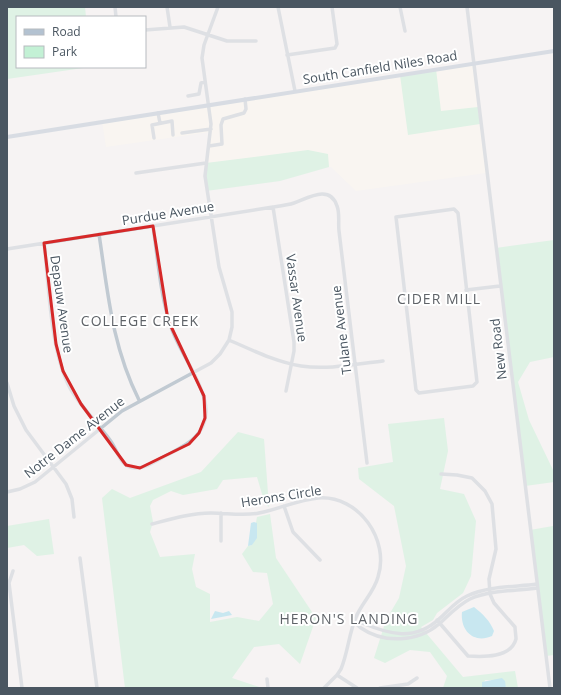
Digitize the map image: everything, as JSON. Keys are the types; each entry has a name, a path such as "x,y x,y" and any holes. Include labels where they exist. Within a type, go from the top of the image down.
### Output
{"main road":[{"name":"South Canfield Niles Road","path":"158,113 554,51"},
{"path":"7,137 158,113"}],"street":[{"path":"167,7 170,27"},
{"name":"Notre Dame Avenue","path":"7,492 28,486 54,467 100,428 139,400 193,373 216,359 229,340 232,327 232,312 219,268 206,189 206,163 211,130 202,58 218,7"},
{"path":"278,7 295,91"},
{"path":"287,55 335,48 337,44 332,7"},
{"path":"400,7 405,31"},
{"name":"New Road","path":"467,7 550,688"},
{"path":"146,30 170,27 188,28 232,42 256,41"},
{"path":"188,96 199,94 200,83 205,82"},
{"path":"209,146 222,144 221,125 223,118 244,113 245,99"},
{"path":"158,113 160,123"},
{"path":"154,138 152,125 172,121 173,135"},
{"path":"182,133 211,130"},
{"path":"136,173 206,163"},
{"name":"Purdue Avenue","path":"7,249 273,207 293,203 318,194 331,197"},
{"name":"Tulane Avenue","path":"331,197 336,203 338,211 339,231 367,464"},
{"name":"Vassar Avenue","path":"273,207 294,342 292,364 286,391"},
{"path":"456,210 458,213 466,290 477,382 473,386 419,393 416,390 396,217 456,210"},
{"path":"153,226 168,320 193,373"},
{"path":"99,234 116,343 127,375 139,400"},
{"name":"Depauw Avenue","path":"44,243 56,344 60,363 74,395 114,447 122,462 133,468 144,466 189,444 199,433 206,414 204,396 193,373"},
{"path":"466,290 500,286"},
{"path":"229,340 272,358 292,364 315,367 383,361"},
{"path":"7,383 22,423 30,437 54,467 69,489 74,517"},
{"path":"438,622 468,656 482,657 501,654 510,649 516,640 516,627 494,603 490,592 489,579 496,549 492,504 485,491 472,478 457,474 441,474"},
{"name":"Herons Circle","path":"152,524 181,516 221,513 255,514 319,498 336,501 355,510 373,531 380,550 380,570 374,588 354,622 346,656 337,675 324,688"},
{"path":"284,506 293,532 320,560"},
{"path":"221,513 221,541"},
{"path":"80,558 97,688"},
{"path":"12,571 9,583 22,688"},
{"path":"354,622 358,624 360,628 377,634 400,639 421,635 464,602 490,592 537,586"},
{"path":"337,675 357,688"},
{"path":"380,688 408,684 417,678"},
{"path":"267,679 268,688"}],"highlighted area":[{"path":"153,226 168,320 204,396 205,418 199,433 189,444 140,468 126,465 81,404 63,371 56,344 44,243"}],"shaded area":[{"path":"473,63 486,173 356,191 331,167 329,167 327,154 206,163 210,132 106,147 102,121"}],"green space":[{"path":"7,7 85,7 86,16 16,16 16,68 83,68 7,79"},
{"path":"436,69 441,111 478,107 480,124 408,135 400,75"},
{"path":"308,150 328,154 329,167 280,181 206,191 206,163"},
{"path":"554,240 554,357 530,362 518,382 529,420 554,472 554,482 525,486 496,248"},
{"path":"444,418 448,451 440,489 464,494 476,521 471,576 463,593 437,613 433,620 421,627 463,677 515,671 518,688 506,688 506,686 491,680 485,680 482,688 443,688 447,676 430,652 410,650 385,663 374,658 386,620 399,598 406,566 394,506 359,479 358,468 393,462 388,424"},
{"path":"238,432 264,439 269,507 265,504 257,477 223,480 217,489 183,495 171,491 153,500 150,506 153,522 150,532 160,557 195,554 192,569 196,587 210,594 210,622 237,617 259,621 273,604 267,573 253,572 242,554 248,546 252,545 257,517 270,514 276,558 316,618 300,664 279,644 254,647 232,678 262,688 125,688 102,498 112,489 130,498 201,472"},
{"path":"49,519 54,554 37,556 24,545 7,548 7,526"},
{"path":"553,526 554,655 546,656 530,530"}],"water":[{"path":"251,523 257,523 257,538 252,545 248,546"},
{"path":"474,607 490,624 494,631 492,636 485,638 474,637 466,630 463,625 462,612"},
{"path":"215,611 223,613 229,611 232,615 211,619"},
{"path":"502,678 505,681 506,688 482,688 482,682"}],"district":[{"name":"CIDER MILL","path":"439,298"},
{"name":"COLLEGE CREEK","path":"140,320"},
{"name":"HERON'S LANDING","path":"349,618"}]}
